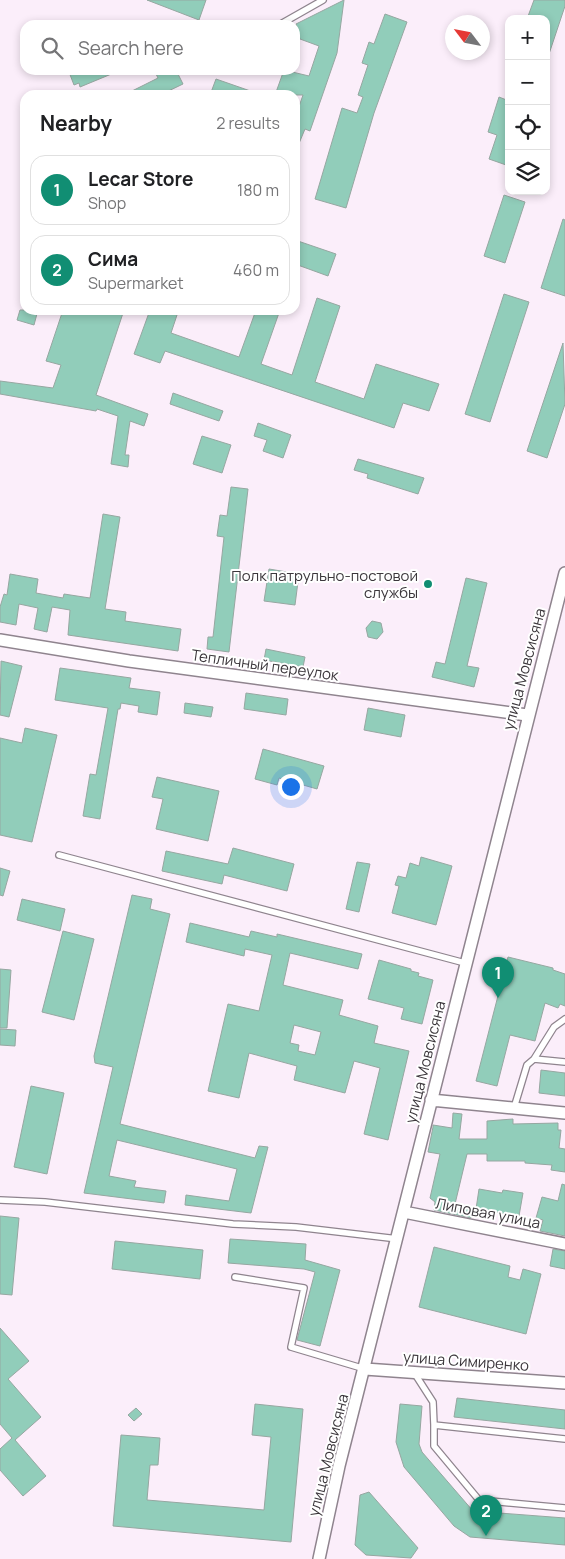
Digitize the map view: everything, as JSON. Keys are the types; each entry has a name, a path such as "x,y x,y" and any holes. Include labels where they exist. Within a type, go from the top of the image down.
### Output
{"street":[{"name":"улица Мовсисяна","path":"319,1559 339,1466 398,1238 527,715 565,573"},
{"name":"Тепличный переулок","path":"0,640 158,665 527,715"},
{"path":"431,1100 565,1113"},
{"name":"Липовая улица","path":"404,1212 565,1244"},
{"name":"улица Симиренко","path":"365,1369 565,1383"}],"lane":[{"path":"288,20 323,0"},
{"path":"59,855 465,964"},
{"path":"514,1109 527,1065 534,1059 554,1027 565,1020"},
{"path":"534,1059 565,1062"},
{"path":"0,1200 45,1202 233,1224 296,1227 398,1238"},
{"path":"235,1277 304,1288 291,1347 365,1369"},
{"path":"414,1372 432,1402 434,1446 479,1500 565,1508"},
{"path":"434,1425 565,1439"}],"building":[{"path":"147,0 206,0 199,20"},
{"path":"344,0 337,53 310,131 305,129 300,141 300,104 303,95 300,95 300,90 277,90 282,75 300,74 309,76 319,46 300,39 300,22"},
{"path":"534,0 565,0 565,6 550,51 550,15 528,15"},
{"path":"385,14 407,22 374,113 346,208 315,199 342,108 357,113 363,97 358,95 368,65 362,63 369,42 374,44"},
{"path":"70,75 109,75 80,87 79,83 74,85"},
{"path":"156,75 178,75 183,84 170,90 134,90 158,78"},
{"path":"216,79 248,90 212,90"},
{"path":"499,97 505,99 505,165 489,159 497,135 488,132"},
{"path":"504,195 525,202 505,263 484,256"},
{"path":"563,219 565,220 565,296 541,288"},
{"path":"300,242 336,254 328,276 300,266"},
{"path":"504,294 529,302 490,422 465,414"},
{"path":"317,298 340,306 315,382 364,399 376,364 439,384 429,411 403,403 394,428 165,351 160,363 134,354 148,315 177,315 171,333 239,357 254,315 278,315 261,364 292,375"},
{"path":"20,310 20,315 37,315 34,325 17,320"},
{"path":"61,315 122,315 96,395 148,414 144,426 130,421 125,455 129,455 128,467 111,464 118,416 97,409 96,411 0,394 0,381 53,388 61,365 46,361"},
{"path":"563,343 565,404 547,458 527,451"},
{"path":"173,393 223,411 219,421 170,404"},
{"path":"258,423 291,435 283,458 263,451 267,440 254,436"},
{"path":"202,436 231,445 222,473 193,464"},
{"path":"358,459 424,478 418,494 367,478 368,474 354,470"},
{"path":"231,487 248,489 229,652 207,649 208,637 213,637 224,537 217,536 220,515 227,516"},
{"path":"103,514 120,517 105,609 126,612 125,621 181,629 178,651 68,635 70,610 52,607 47,632 34,629 38,608 19,604 16,625 0,622 0,607 4,594 7,595 10,574 38,579 36,593 63,598 64,594 90,598"},
{"path":"269,569 299,574 295,605 264,601"},
{"path":"466,578 487,583 467,666 479,668 474,687 432,677 436,662 445,664"},
{"path":"372,621 381,623 383,632 377,639 368,637 366,628"},
{"path":"266,649 305,657 303,667 264,660"},
{"path":"1,661 22,666 9,717 0,715"},
{"path":"60,668 131,678 129,688 160,692 157,715 138,712 139,706 121,703 120,709 118,709 100,819 83,816 90,774 96,775 108,708 55,700"},
{"path":"246,693 288,699 286,715 244,709"},
{"path":"185,703 213,707 211,717 184,713"},
{"path":"368,708 405,715 401,737 364,730"},
{"path":"25,728 57,735 32,842 0,835 0,738 22,743"},
{"path":"263,749 324,766 317,789 279,778 277,785 255,779"},
{"path":"157,777 219,791 208,841 156,829 163,799 152,797"},
{"path":"233,848 294,864 287,891 224,875 222,884 162,871 166,851 228,864"},
{"path":"421,857 452,866 436,925 392,913 399,886 395,885 398,876 406,878 410,863 419,866"},
{"path":"357,862 370,864 359,912 346,909"},
{"path":"0,868 10,871 3,896 0,895"},
{"path":"132,895 152,899 150,909 170,914 120,1124 255,1158 259,1146 268,1147 251,1213 185,1205 186,1195 229,1201 237,1169 117,1140 109,1176 136,1181 134,1187 166,1191 164,1203 84,1193 113,1067 95,1063 94,1056"},
{"path":"22,899 65,909 60,931 17,920"},
{"path":"190,923 249,937 251,931 277,937 277,934 362,954 358,969 290,953 283,985 343,1000 339,1015 378,1026 374,1043 409,1051 388,1140 364,1134 380,1068 354,1061 345,1093 294,1080 297,1066 249,1053 239,1098 208,1091 228,1004 259,1011 272,955 245,949 244,956 186,942","holes":["294,1025 321,1032 315,1055 298,1051 299,1045 290,1043"]},
{"path":"63,931 94,939 74,1020 42,1012"},
{"path":"508,957 553,968 553,970 565,974 565,1006 560,1004 558,1008 545,1003 535,1041 510,1035 497,1086 476,1081"},
{"path":"379,960 411,969 411,971 419,973 418,976 433,980 422,1024 401,1019 404,1008 368,999"},
{"path":"0,969 11,970 7,1028 0,1028"},
{"path":"0,1029 16,1030 15,1046 0,1045"},
{"path":"541,1070 565,1073 565,1096 539,1093"},
{"path":"31,1086 64,1093 47,1174 14,1167"},
{"path":"453,1113 462,1114 459,1139 487,1139 487,1121 513,1119 513,1124 558,1123 558,1130 561,1130 559,1148 565,1149 565,1172 551,1170 552,1165 525,1163 525,1161 487,1161 487,1154 467,1154 455,1204 472,1209 471,1218 434,1210 435,1202 430,1198 440,1154 428,1152 433,1125 452,1128"},
{"path":"562,1184 565,1185 565,1236 540,1231 543,1220 536,1218 542,1197 558,1201"},
{"path":"479,1189 502,1193 503,1190 523,1193 519,1216 476,1209"},
{"path":"0,1216 19,1218 12,1295 0,1294"},
{"path":"230,1239 306,1244 305,1260 340,1270 320,1346 297,1340 315,1272 304,1269 228,1263"},
{"path":"115,1241 203,1250 200,1279 112,1269"},
{"path":"434,1247 510,1266 508,1277 520,1280 523,1269 541,1274 526,1334 419,1307"},
{"path":"553,1249 565,1251 565,1269 550,1266"},
{"path":"0,1328 29,1361 8,1379 41,1417 15,1440 46,1476 23,1496 0,1470 0,1449 12,1438 0,1424"},
{"path":"457,1398 565,1410 565,1429 454,1417"},
{"path":"255,1404 303,1409 291,1542 113,1526 121,1435 160,1438 158,1465 150,1465 147,1500 264,1510 271,1437 252,1435"},
{"path":"400,1404 422,1406 419,1444 422,1452 473,1511 565,1518 565,1545 470,1537 454,1526 404,1467 396,1442"},
{"path":"136,1408 142,1414 134,1421 128,1415"},
{"path":"369,1492 418,1548 411,1558 366,1555 355,1545 360,1495"}],"place":[{"name":"Полк патрульно-постовой службы","path":"428,584"},
{"name":"Lecar Store","path":"498,998"},
{"name":"Сима","path":"486,1536"}]}
